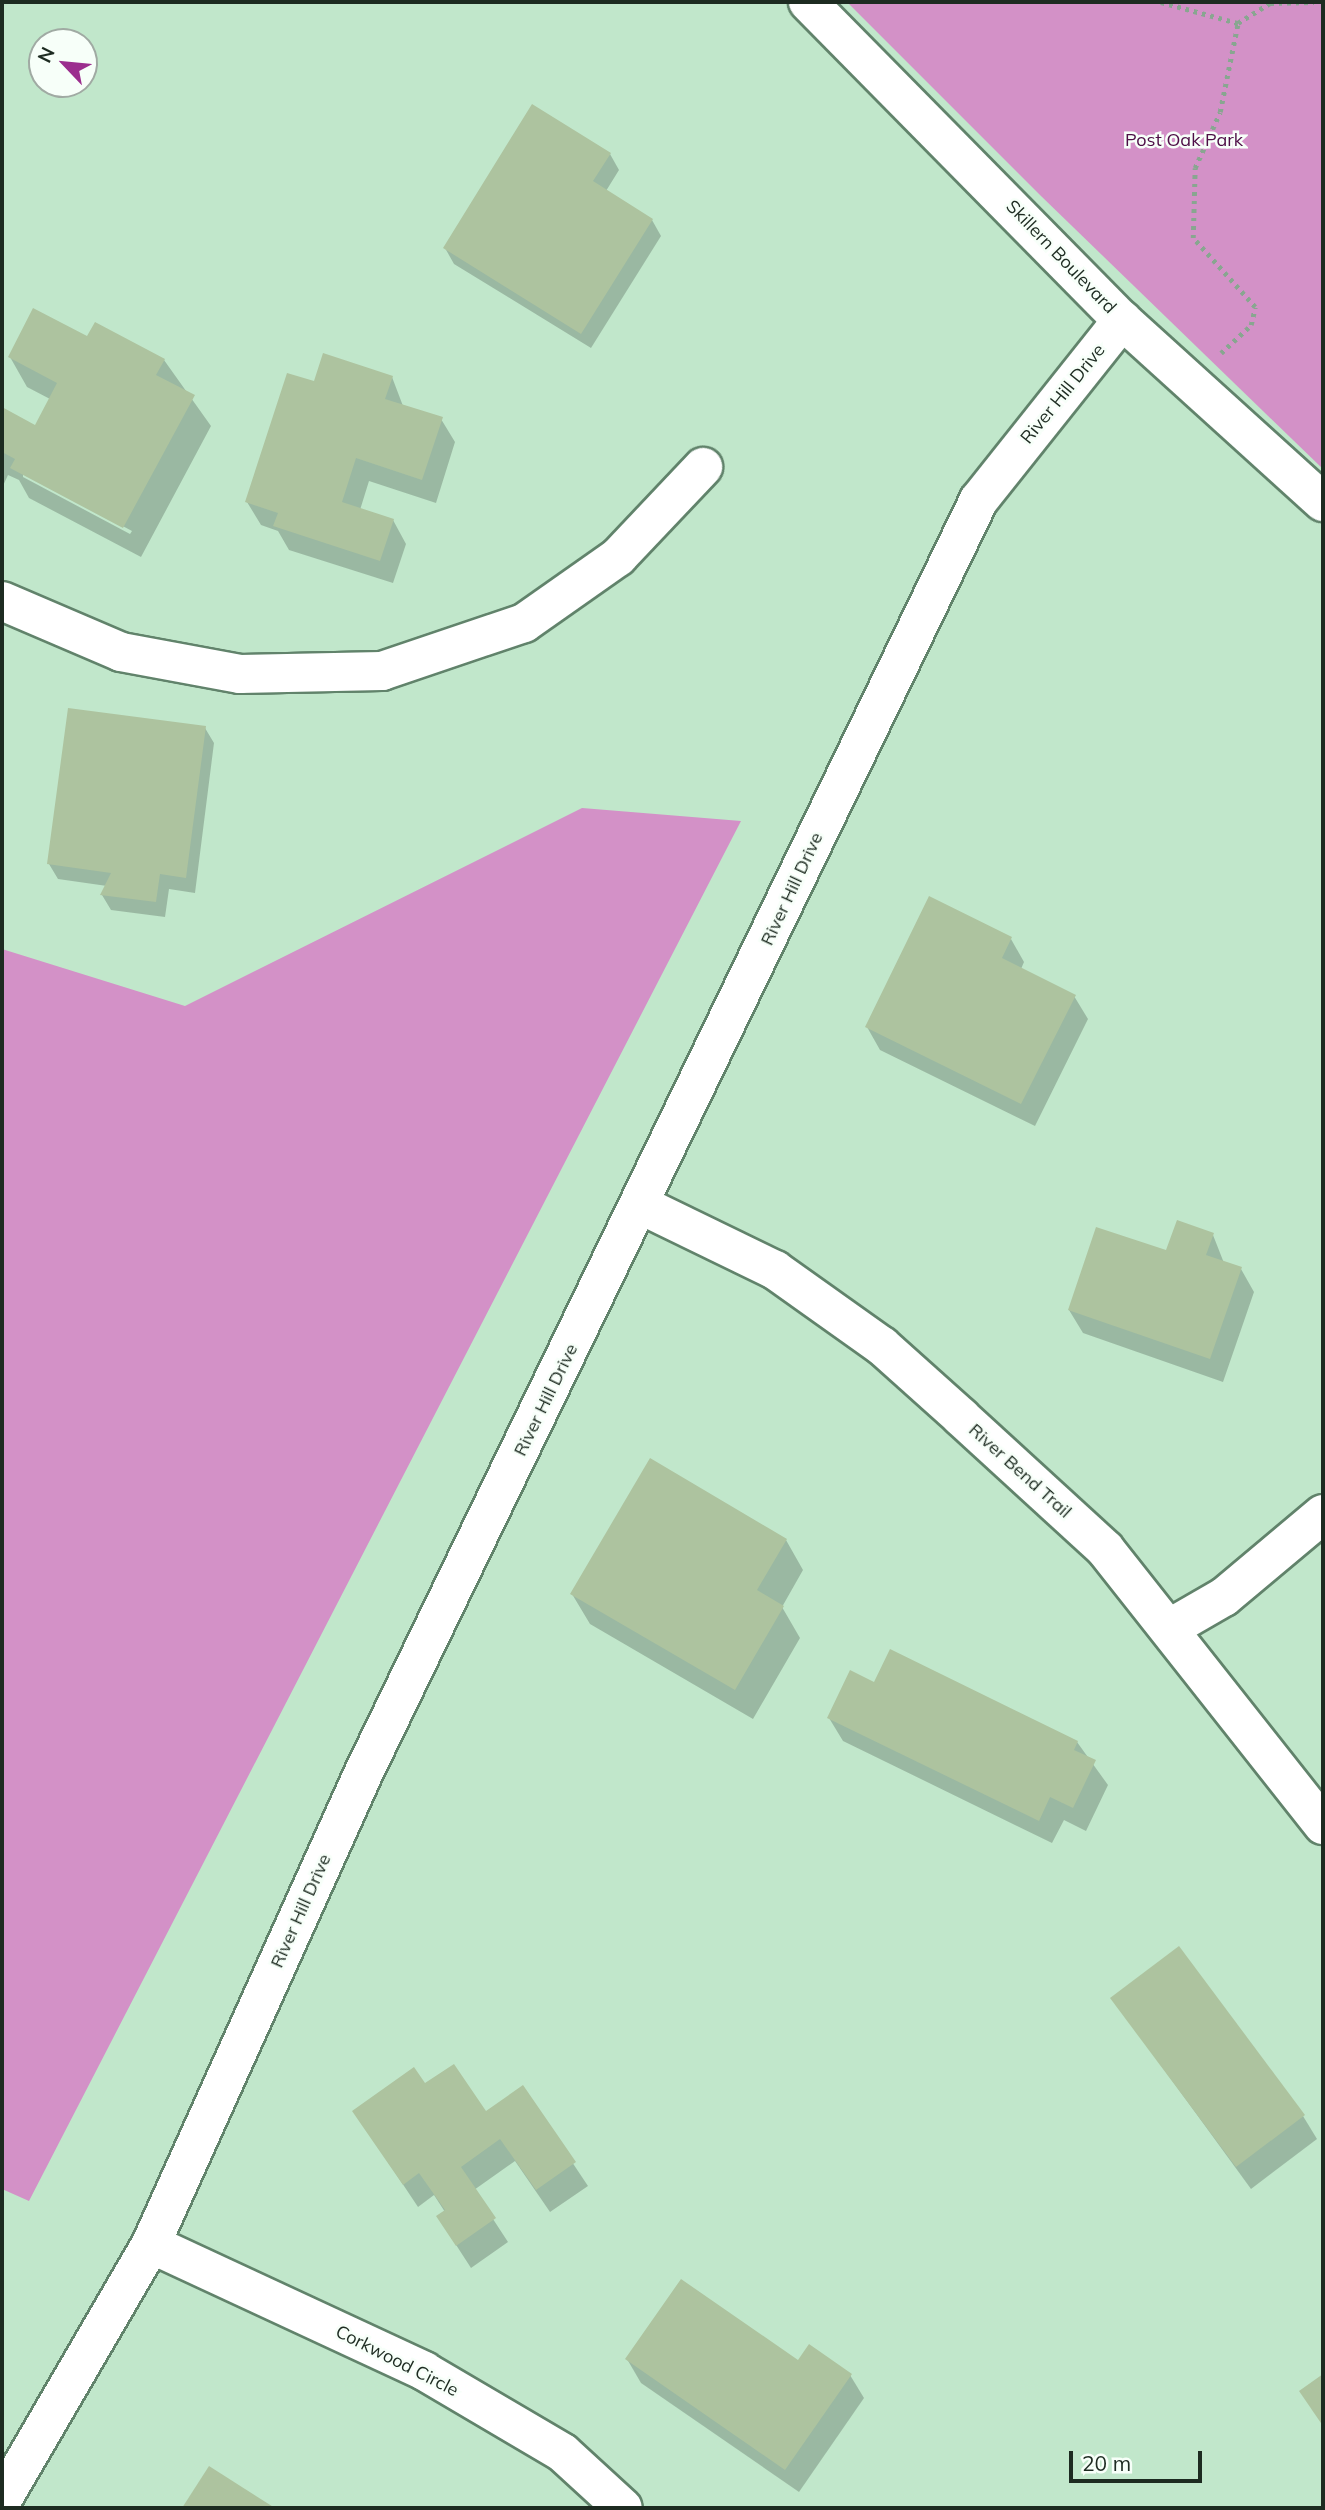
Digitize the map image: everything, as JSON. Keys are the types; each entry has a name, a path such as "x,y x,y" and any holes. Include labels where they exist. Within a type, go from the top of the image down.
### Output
{"street":[{"name":"Skillern Boulevard","path":"808,2 1122,320 1323,502"},
{"name":"River Hill Drive","path":"2,2500 151,2245 363,1774 641,1205 979,500 1122,320"},
{"path":"2,601 121,652 147,657 240,674 382,671 524,623 618,557 703,467"},
{"name":"River Bend Trail","path":"641,1205 775,1270 882,1346 1105,1549 1323,1825"},
{"path":"1170,1628 1224,1597 1323,1514"},
{"name":"Corkwood Circle","path":"151,2245 424,2371 564,2453 624,2508"}],"path":[{"path":"1161,2 1237,23 1270,3 1314,2"},
{"path":"1190,384 1251,325 1255,307 1193,238 1195,169 1220,112 1237,23"}],"green space":[{"name":"Post Oak Park","path":"847,2 1323,2 1323,469 1041,196"},
{"path":"582,808 741,821 29,2201 2,2189 2,949 185,1006"}],"building":[{"path":"532,104 611,153 593,181 653,219 581,334 443,248"},
{"path":"33,308 87,336 95,322 165,359 156,375 195,395 123,528 10,468 15,459 2,452 2,407 35,425 57,383 8,357"},
{"path":"323,353 393,376 385,399 443,417 422,480 356,458 342,502 394,519 380,561 273,526 278,513 245,502 287,373 314,381"},
{"path":"68,708 206,726 186,878 160,874 156,902 100,895 111,873 47,864"},
{"path":"929,896 1012,937 1002,958 1076,995 1021,1104 865,1027"},
{"path":"1177,1220 1214,1233 1206,1255 1242,1267 1210,1359 1068,1310 1096,1227 1166,1250"},
{"path":"650,1458 787,1539 757,1590 784,1606 735,1690 570,1594"},
{"path":"890,1649 1078,1741 1074,1750 1096,1760 1073,1808 1050,1797 1039,1821 827,1718 850,1670 874,1682"},
{"path":"1179,1946 1305,2115 1236,2167 1110,1998"},
{"path":"454,2064 486,2111 523,2085 576,2162 536,2190 500,2139 461,2167 496,2218 456,2246 436,2216 445,2210 419,2173 403,2185 352,2111 414,2067 425,2083"},
{"path":"681,2279 798,2360 809,2344 852,2374 785,2470 625,2359"},
{"path":"1323,2374 1323,2426 1299,2391"},
{"path":"209,2466 275,2508 182,2508"}]}
